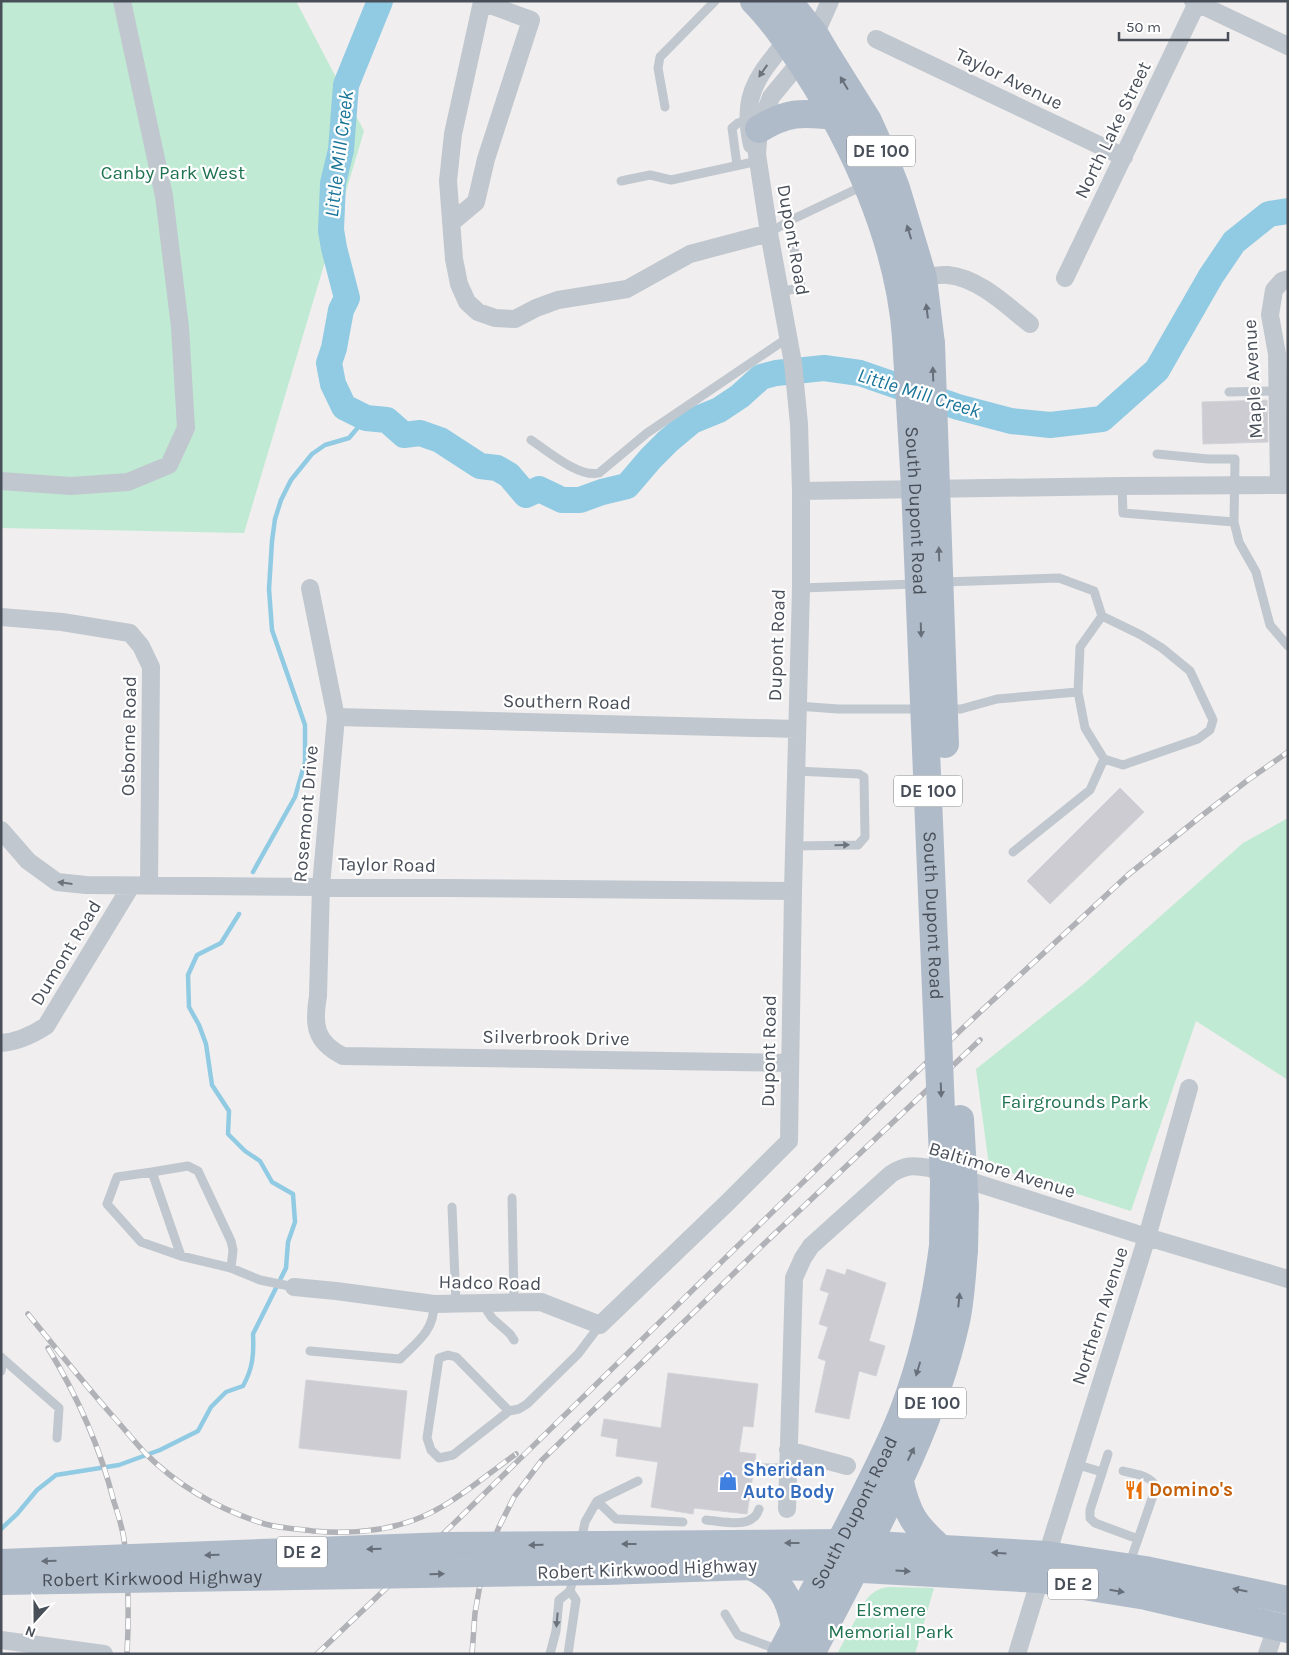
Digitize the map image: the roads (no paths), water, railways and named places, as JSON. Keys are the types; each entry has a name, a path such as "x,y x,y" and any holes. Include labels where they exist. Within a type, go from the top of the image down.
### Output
{"main road":[{"name":"South Dupont Road","path":"754,1 793,52 823,96 866,185 887,240 910,277"},
{"name":"South Dupont Road","path":"781,1652 827,1567 854,1552 899,1478 918,1439 944,1366 957,1320 953,1248 944,1208 916,496 919,341 904,311 910,277 896,188 868,121 815,36 788,1"},
{"path":"756,141 776,119 804,113 834,116"},
{"name":"South Dupont Road","path":"811,1654 854,1552 891,1441 906,1405 931,1322 938,1284 953,1248"},
{"path":"899,1478 905,1503 912,1519 942,1550"},
{"name":"Robert Kirkwood Highway","path":"1,1563 448,1546 604,1558 752,1566 827,1567"},
{"name":"Robert Kirkwood Highway","path":"1,1581 604,1558 942,1550 1044,1567 1146,1596 1185,1604 1214,1603 1262,1611 1272,1608 1285,1610"},
{"name":"Robert Kirkwood Highway","path":"854,1552 1044,1567 1128,1568 1285,1610"},
{"path":"752,1566 766,1574 784,1592 792,1614 794,1627"}],"street":[{"path":"1,481 71,486 128,482 168,465 186,428 180,327 164,196 122,1"},
{"path":"793,52 815,36 830,1"},
{"path":"451,223 476,202 486,159 531,20 482,2 453,134 448,181 451,223 454,260 459,284 467,302 478,312 495,318 515,319 536,308 558,300 627,289 690,254 769,233"},
{"path":"1196,2 1288,46"},
{"name":"North Lake Street","path":"1065,278 1196,2"},
{"name":"Taylor Avenue","path":"876,39 1124,157"},
{"name":"Dupont Road","path":"600,1325 789,1142 801,491 793,363 769,233 751,94 757,80 793,52"},
{"name":"Dupont Road","path":"756,141 764,112 771,97 783,81 793,52"},
{"path":"910,277 946,275 963,278 988,293 1030,324"},
{"name":"Maple Avenue","path":"1283,485 1278,391 1283,354 1270,315 1274,290 1282,281 1288,279"},
{"path":"801,491 1235,484 1283,485"},
{"name":"Rosemont Drive","path":"310,588 336,717 321,886 318,996 315,1013 317,1028 321,1040 325,1044"},
{"name":"Osborne Road","path":"1,616 62,622 130,633 141,646 151,667 149,886"},
{"name":"Southern Road","path":"336,717 797,729"},
{"name":"Taylor Road","path":"1,830 28,861 57,882 86,885 793,890"},
{"name":"Dumont Road","path":"1,1043 32,1036 46,1026 131,886"},
{"name":"Silverbrook Drive","path":"325,1044 344,1056 789,1063"},
{"name":"Northern Avenue","path":"1017,1654 1075,1464 1148,1237 1189,1088"},
{"name":"Baltimore Avenue","path":"787,1509 794,1278 811,1246 891,1174 902,1167 916,1166 929,1168 1148,1237 1288,1278"},
{"name":"Hadco Road","path":"294,1288 336,1291 434,1304 541,1302 600,1325"},
{"path":"788,1450 847,1466"},
{"path":"1267,1654 1285,1610"},
{"path":"1,1640 29,1649 104,1654"}],"lane":[{"path":"665,107 658,68 660,57 715,1"},
{"path":"621,181 650,175 671,180 737,165 756,141 738,123 732,128 737,165"},
{"path":"769,233 789,221 866,185"},
{"path":"780,292 801,286 789,221"},
{"path":"531,440 568,465 582,472 592,475 600,473 647,433 789,336"},
{"path":"1229,392 1278,391"},
{"path":"1157,454 1208,459 1235,459 1234,522 1239,542 1256,572 1270,625 1288,646"},
{"path":"1122,486 1123,513 1234,522"},
{"path":"800,588 1059,578 1094,591 1102,616 1141,635 1162,648 1190,671 1213,720 1210,730 1198,739 1123,765 1104,759 1085,728 1078,692 1080,647 1102,616"},
{"path":"797,706 961,709 997,699 1078,692"},
{"path":"1013,852 1090,790 1104,759"},
{"path":"794,846 858,845 866,837 864,777 859,774 796,771"},
{"path":"231,1268 233,1250 231,1241 198,1170 188,1166 116,1177 107,1204 140,1242 181,1256 231,1268 260,1280 294,1288"},
{"path":"152,1172 181,1256"},
{"path":"512,1198 514,1302"},
{"path":"452,1207 456,1303"},
{"path":"482,1303 492,1318 514,1340"},
{"path":"310,1351 400,1359 426,1332 434,1317 434,1304"},
{"path":"509,1411 456,1357 448,1355 439,1358 427,1438 431,1450 439,1458 453,1455 509,1411 519,1409 527,1404 578,1354 600,1325"},
{"path":"1,1372 2,1358"},
{"path":"2,1358 59,1408 57,1438"},
{"path":"1108,1454 1090,1510 1090,1518 1095,1523 1138,1539"},
{"path":"1075,1464 1102,1472"},
{"path":"762,1468 788,1468"},
{"path":"1123,1472 1146,1477 1156,1487 1128,1568"},
{"path":"550,1654 556,1631 559,1600 570,1590 586,1522 597,1501 638,1481"},
{"path":"597,1501 616,1519 683,1522"},
{"path":"706,1520 747,1523 757,1516 759,1509"},
{"path":"568,1654 576,1600 570,1590"},
{"path":"725,1614 738,1635 781,1652"}],"waterway":[{"name":"Little Mill Creek","path":"380,1 346,85 341,150 333,183 331,230 347,298 341,310 334,348 329,363 333,384 344,407 366,418 387,420 404,435 420,433 440,440 480,466 497,468 509,475 526,495 539,489 562,500 580,500 627,486 651,458 692,421 719,410 740,396 761,377 776,373 824,368 860,373 958,407 1011,421 1050,425 1102,419 1157,370 1211,276 1234,242 1269,214 1288,211"},
{"path":"253,872 295,797 305,762 305,725 272,630 269,589 275,519 281,500 291,480 312,454 325,445 349,438 366,418"},
{"path":"1,1529 17,1514 37,1490 56,1475 119,1465 160,1450 198,1431 211,1407 226,1392 243,1386 249,1373 253,1354 253,1334 286,1268 288,1242 295,1222 293,1194 272,1182 260,1161 245,1151 228,1134 229,1111 212,1085 206,1044 199,1025 189,1007 188,975 197,955 221,943 239,914"}],"railway":[{"path":"317,1654 441,1536 964,1027 1128,875 1248,780 1288,752"},
{"path":"472,1654 475,1613 484,1562 514,1497 542,1460 766,1242 980,1040"},
{"path":"28,1314 100,1401 145,1453 158,1465 200,1496 232,1512 265,1524 313,1531 339,1532 377,1530 402,1524 441,1507 516,1454"},
{"path":"48,1348 69,1385 95,1442 121,1525 128,1582 127,1654"}],"place":[{"name":"Sheridan Auto Body","path":"728,1481"},
{"name":"Domino's","path":"1134,1490"}],"park label":[{"name":"Canby Park West","path":"173,173"},
{"name":"Fairgrounds Park","path":"1075,1102"},
{"name":"Elsmere Memorial Park","path":"891,1621"}]}
